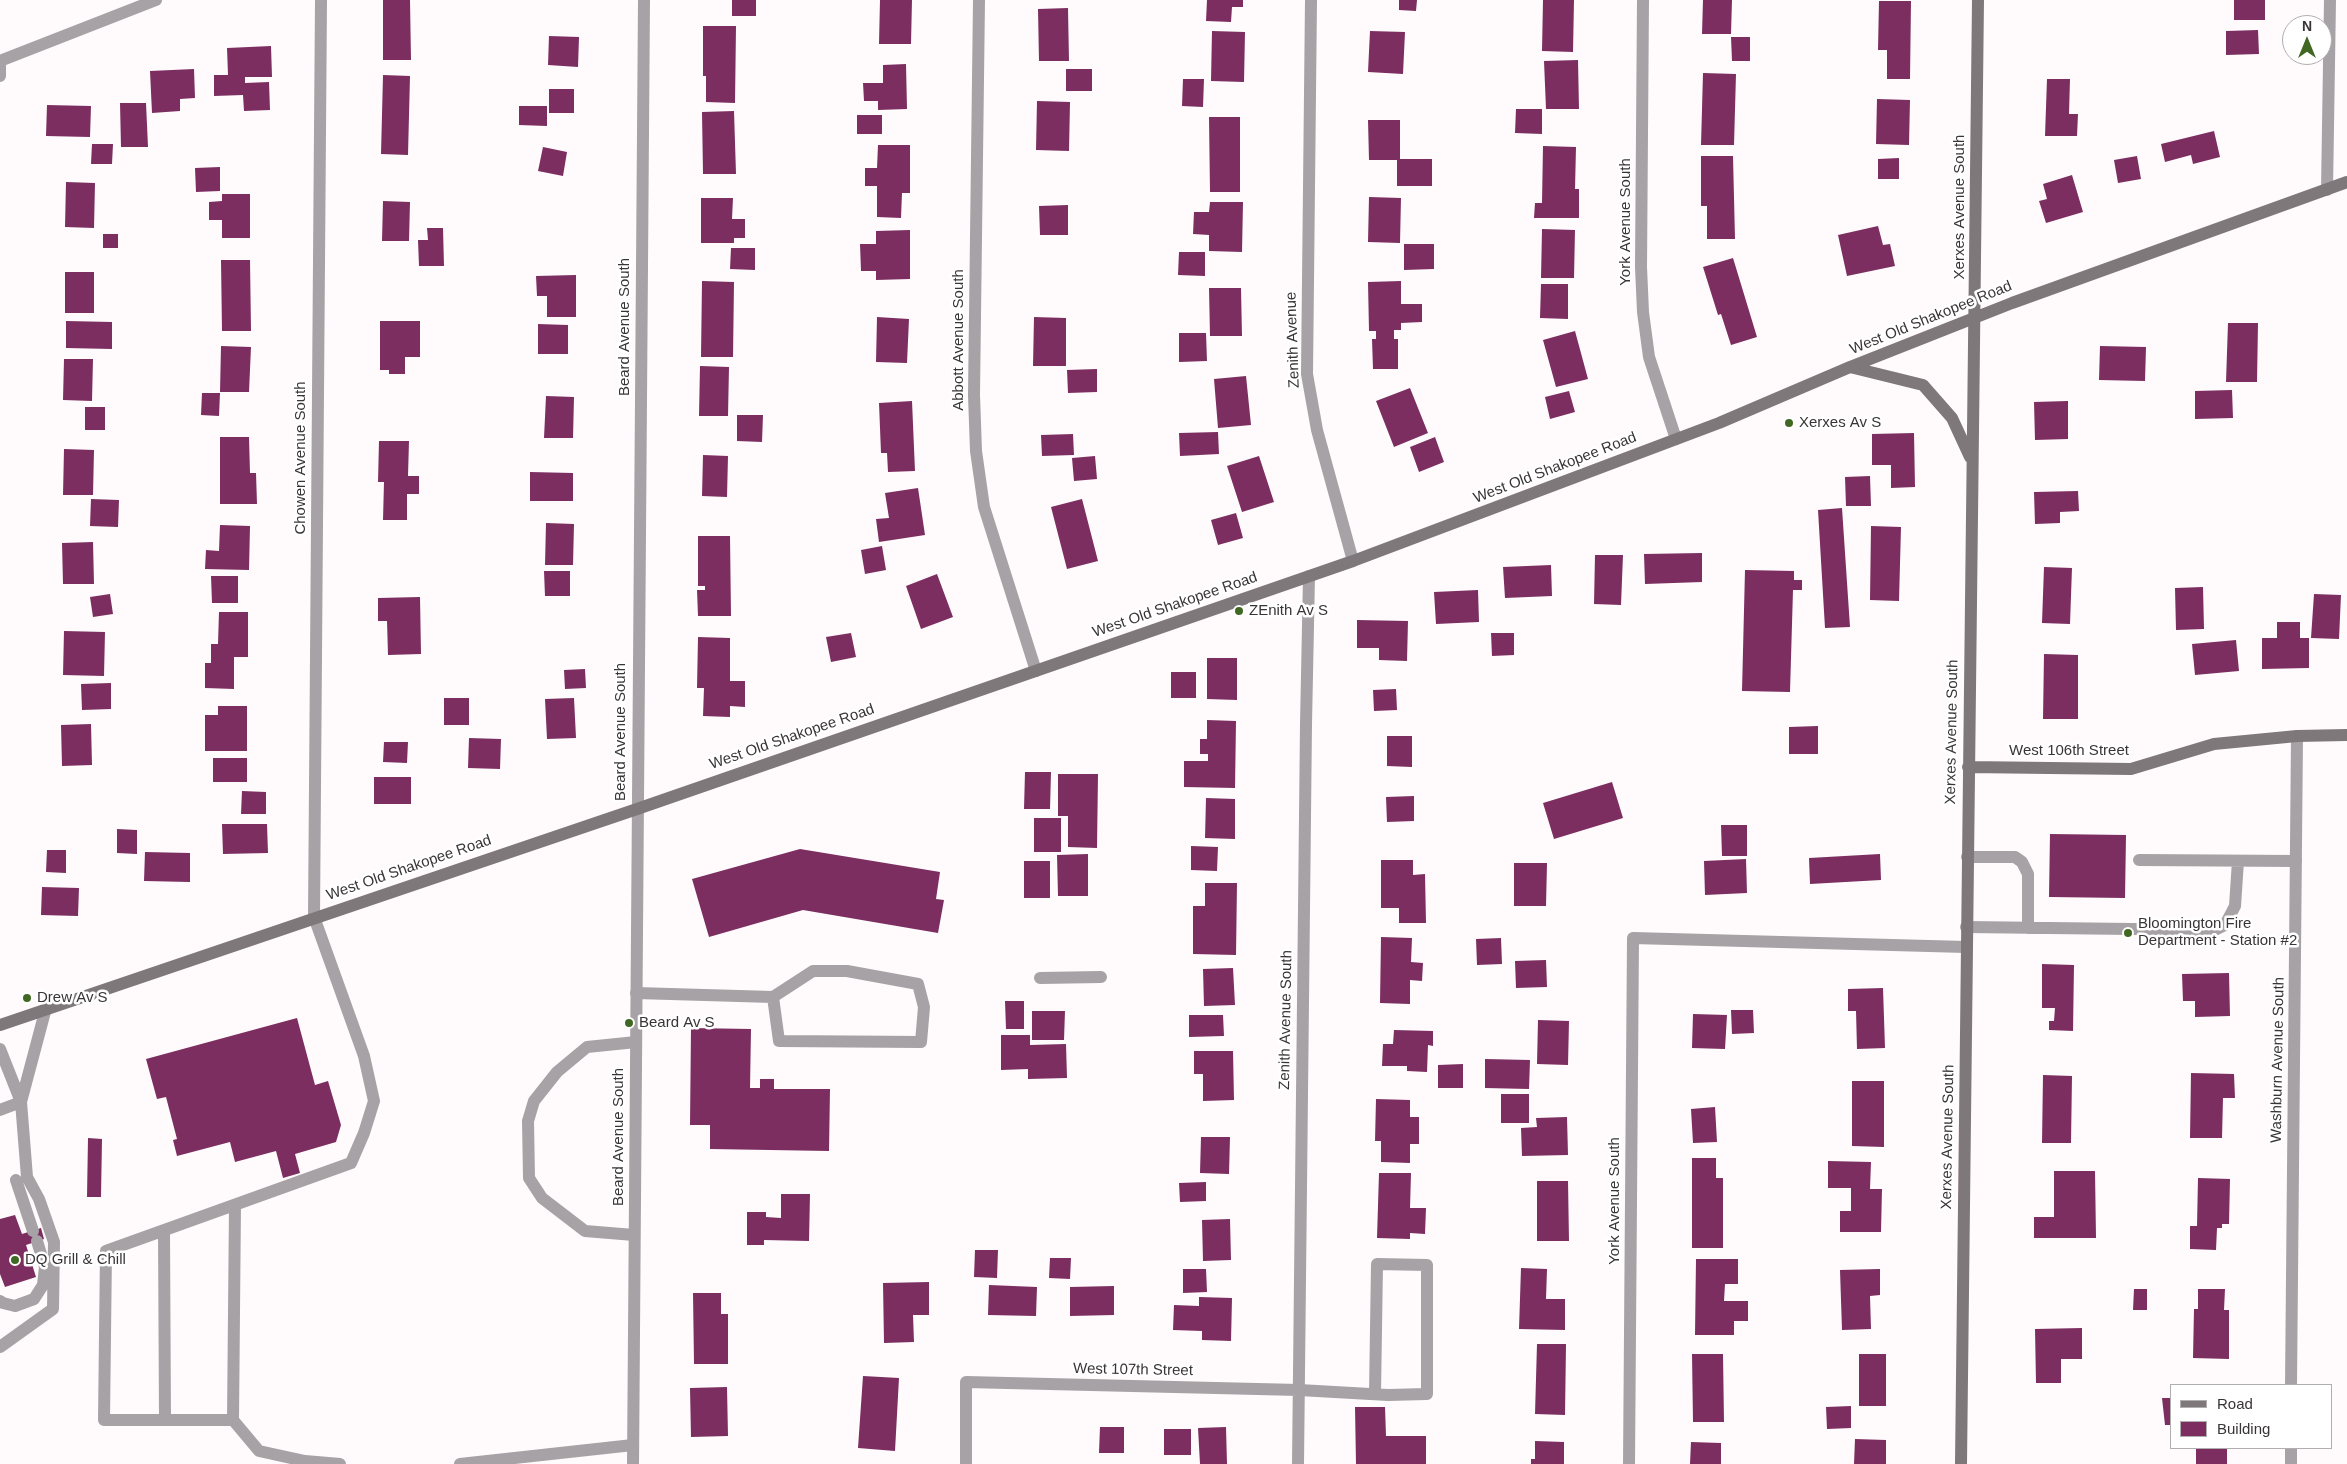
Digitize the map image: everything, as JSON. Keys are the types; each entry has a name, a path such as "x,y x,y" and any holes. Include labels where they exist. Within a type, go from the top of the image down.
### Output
{"main road":[{"name":"Xerxes Avenue South","path":"1961,1464 1978,0"},
{"name":"West Old Shakopee Road","path":"0,1025 637,809 1353,561 1676,440 1850,367 1975,318 2347,182"},
{"path":"1850,367 1923,385 1952,418 1972,461"},
{"name":"West 106th Street","path":"1968,768 2130,769 2214,744 2297,736 2347,735"}],"street":[{"path":"0,76 0,61 156,0"},
{"name":"Chowen Avenue South","path":"314,917 321,0"},
{"name":"Beard Avenue South","path":"633,1464 644,0"},
{"name":"Abbott Avenue South","path":"979,0 974,395 976,451 984,507 1036,671"},
{"name":"Zenith Avenue","path":"1311,0 1307,374 1317,430 1353,561"},
{"name":"York Avenue South","path":"1643,0 1641,257 1643,312 1649,356 1676,440"},
{"path":"2327,190 2330,0"},
{"name":"Zenith Avenue South","path":"1298,1464 1306,724 1310,576"},
{"name":"Washburn Avenue South","path":"2292,1384 2297,736"},
{"path":"1967,857 2015,857 2022,862 2028,874 2028,928"},
{"path":"2139,860 2296,861"},
{"path":"1966,928 2215,930 2225,925 2235,906 2238,861"},
{"path":"233,1420 104,1420 106,1251 351,1163 364,1134 374,1101 364,1056 314,917"},
{"name":"York Avenue South","path":"1629,1464 1633,938 1966,947"},
{"path":"636,993 773,996 813,971 847,971 918,984 924,1007 921,1042 779,1041 773,996"},
{"path":"1040,978 1101,977"},
{"path":"0,1300 3,1303 15,1306 34,1299 44,1285 45,1267 35,1236 22,1178 21,1102 46,1008"},
{"path":"634,1235 585,1231 542,1198 529,1178 528,1121 534,1101 557,1072 587,1047 636,1042"},
{"path":"0,1049 21,1102"},
{"path":"0,1110 21,1102"},
{"path":"0,1347 53,1309 54,1242 39,1199 22,1178"},
{"path":"235,1205 233,1420 258,1450 304,1462 340,1464"},
{"path":"164,1231 165,1420"},
{"name":"West 107th Street","path":"966,1464 966,1382 1299,1390 1375,1394 1427,1394 1428,1265 1377,1264 1375,1394"},
{"path":"460,1464 633,1445"},
{"path":"2291,1449 2291,1464"}],"building":[{"path":"383,0 410,0 411,60 383,60"},
{"path":"732,0 756,0 756,16 732,16"},
{"path":"880,0 912,0 911,44 879,44"},
{"path":"1207,0 1243,0 1243,7 1232,7 1231,22 1206,21"},
{"path":"1399,0 1417,0 1416,11 1399,10"},
{"path":"1543,0 1574,0 1573,52 1542,51"},
{"path":"1703,0 1732,0 1731,34 1702,34"},
{"path":"2234,0 2265,0 2265,20 2234,20"},
{"path":"1879,1 1911,1 1910,79 1887,79 1887,50 1878,50"},
{"path":"1068,8 1069,61 1039,61 1038,9"},
{"path":"703,26 736,26 735,103 706,102 706,76 703,76"},
{"path":"2258,30 2259,54 2226,55 2226,31"},
{"path":"1212,31 1245,32 1244,82 1211,81"},
{"path":"1370,31 1405,32 1403,74 1368,72"},
{"path":"549,36 579,37 578,67 548,65"},
{"path":"1731,37 1750,37 1750,61 1732,61"},
{"path":"271,46 272,77 245,77 245,83 269,82 270,110 244,111 243,95 214,96 214,75 228,75 227,48"},
{"path":"1578,60 1579,109 1546,109 1544,61"},
{"path":"906,64 907,109 878,110 878,101 864,101 863,83 883,83 883,65"},
{"path":"194,69 195,98 180,99 180,111 152,113 150,71"},
{"path":"1066,69 1092,69 1092,91 1066,91"},
{"path":"1703,73 1736,74 1734,145 1701,145"},
{"path":"383,75 410,76 408,155 381,154"},
{"path":"1183,79 1204,79 1203,107 1182,106"},
{"path":"2047,79 2070,79 2069,114 2078,114 2077,136 2045,136"},
{"path":"549,89 574,89 574,113 549,113"},
{"path":"1877,99 1910,100 1909,145 1876,144"},
{"path":"1037,101 1070,102 1069,151 1036,150"},
{"path":"120,103 146,103 148,147 121,147"},
{"path":"47,105 91,106 90,137 46,136"},
{"path":"519,106 547,106 547,126 519,125"},
{"path":"1516,109 1542,109 1542,134 1515,133"},
{"path":"734,111 736,174 703,174 702,112"},
{"path":"857,115 882,115 882,134 857,134"},
{"path":"1209,117 1240,117 1240,192 1210,192"},
{"path":"1368,120 1400,120 1400,159 1432,159 1432,186 1397,186 1397,160 1369,160"},
{"path":"2214,131 2220,157 2193,164 2191,155 2165,162 2161,144"},
{"path":"92,144 113,144 112,164 91,164"},
{"path":"878,145 910,145 910,193 902,193 901,218 877,217 877,186 865,186 865,168 877,168"},
{"path":"1543,146 1576,147 1575,189 1579,189 1579,218 1534,218 1535,203 1542,203"},
{"path":"543,147 567,152 563,176 538,171"},
{"path":"1701,156 1733,156 1735,239 1707,239 1707,206 1701,206"},
{"path":"2137,156 2141,179 2118,183 2114,160"},
{"path":"1899,158 1899,179 1878,179 1878,159"},
{"path":"220,167 220,191 196,192 195,168"},
{"path":"2072,175 2083,212 2046,223 2039,201 2047,199 2043,184"},
{"path":"66,182 95,183 94,228 65,227"},
{"path":"222,194 250,194 250,238 222,238 222,220 209,220 209,202 222,201"},
{"path":"1369,197 1401,198 1400,243 1368,242"},
{"path":"701,198 733,198 732,219 745,219 745,238 734,238 734,243 701,243"},
{"path":"383,201 410,202 409,241 382,241"},
{"path":"1210,202 1243,202 1242,252 1209,251 1209,235 1193,234 1194,212 1209,212"},
{"path":"1068,205 1068,235 1040,235 1039,206"},
{"path":"1878,226 1883,245 1890,244 1895,266 1847,276 1838,235"},
{"path":"427,228 443,228 444,266 419,266 418,240 428,240"},
{"path":"1542,229 1575,230 1574,278 1541,278"},
{"path":"910,230 910,279 876,280 876,271 861,271 860,244 876,244 876,231"},
{"path":"103,234 118,234 118,248 103,248"},
{"path":"1404,244 1434,244 1434,269 1404,270"},
{"path":"731,248 755,248 755,270 730,269"},
{"path":"1179,252 1205,252 1205,276 1178,275"},
{"path":"1733,258 1757,337 1731,345 1721,314 1718,315 1703,267"},
{"path":"221,260 250,260 251,331 222,331"},
{"path":"65,272 94,272 94,313 65,313"},
{"path":"576,275 576,317 547,317 547,296 537,296 536,276"},
{"path":"702,281 734,282 733,357 701,357"},
{"path":"1401,281 1401,304 1422,304 1422,322 1401,323 1401,330 1394,330 1394,339 1398,339 1398,369 1373,369 1372,339 1376,339 1376,331 1369,331 1368,282"},
{"path":"1541,284 1568,284 1568,319 1540,318"},
{"path":"1209,288 1241,288 1242,336 1210,336"},
{"path":"877,317 909,319 907,363 876,362"},
{"path":"1034,317 1066,318 1066,366 1033,366"},
{"path":"66,321 112,322 112,349 66,348"},
{"path":"380,321 420,321 420,357 405,357 405,374 389,374 389,370 380,370"},
{"path":"2228,323 2258,323 2257,382 2226,382"},
{"path":"538,324 568,325 568,354 538,354"},
{"path":"1575,331 1588,379 1556,387 1543,340"},
{"path":"1179,333 1206,333 1207,361 1179,362"},
{"path":"221,346 251,347 249,392 220,392"},
{"path":"2100,346 2146,347 2145,381 2099,380"},
{"path":"64,359 93,359 92,401 63,400"},
{"path":"700,366 729,367 728,416 699,416"},
{"path":"1097,369 1097,392 1068,393 1067,370"},
{"path":"1246,376 1251,425 1218,428 1214,379"},
{"path":"1410,388 1428,433 1394,447 1376,401"},
{"path":"2232,390 2233,418 2195,419 2195,391"},
{"path":"1569,391 1575,412 1550,419 1545,397"},
{"path":"202,393 220,393 219,416 201,415"},
{"path":"546,396 574,397 573,438 544,438"},
{"path":"912,401 915,471 888,472 887,453 881,453 879,403"},
{"path":"2068,401 2068,439 2035,440 2034,402"},
{"path":"85,407 105,407 105,430 85,430"},
{"path":"737,415 763,415 762,442 737,441"},
{"path":"1218,432 1219,454 1180,456 1179,433"},
{"path":"1914,433 1915,487 1891,488 1891,465 1872,465 1872,434"},
{"path":"1073,434 1074,455 1042,456 1041,435"},
{"path":"220,437 249,437 250,473 256,473 257,504 220,504"},
{"path":"1435,437 1444,462 1419,472 1410,447"},
{"path":"379,441 409,441 408,476 419,476 419,494 407,494 407,520 383,520 384,482 378,482"},
{"path":"64,449 94,450 93,495 63,495"},
{"path":"703,455 728,456 727,497 702,496"},
{"path":"1095,456 1097,479 1074,481 1072,458"},
{"path":"1259,456 1274,502 1242,512 1227,466"},
{"path":"530,472 573,473 573,501 530,501"},
{"path":"1870,476 1871,506 1846,506 1845,477"},
{"path":"918,488 925,535 879,542 876,519 889,518 885,493"},
{"path":"2078,491 2079,511 2060,512 2060,523 2035,524 2034,492"},
{"path":"91,499 119,500 118,527 90,526"},
{"path":"1082,499 1098,561 1067,569 1051,507"},
{"path":"1842,508 1850,627 1825,628 1818,510"},
{"path":"1236,513 1243,538 1218,545 1211,520"},
{"path":"546,523 574,524 573,565 545,565"},
{"path":"220,525 250,526 249,570 205,569 206,550 219,551"},
{"path":"1871,526 1901,527 1899,601 1870,600"},
{"path":"698,536 730,536 731,616 698,616 697,590 705,590 705,586 698,586"},
{"path":"93,542 94,584 63,584 62,543"},
{"path":"882,546 886,570 865,574 861,550"},
{"path":"1702,553 1702,582 1645,584 1644,554"},
{"path":"1595,555 1623,555 1621,605 1594,604"},
{"path":"1551,565 1552,596 1505,598 1503,567"},
{"path":"2044,567 2072,568 2070,624 2042,623"},
{"path":"1745,570 1794,571 1794,580 1802,580 1802,590 1793,590 1790,692 1742,691"},
{"path":"544,571 570,571 570,596 545,596"},
{"path":"937,574 953,617 921,629 906,586"},
{"path":"211,576 238,576 238,603 212,603"},
{"path":"2203,587 2204,629 2176,630 2175,588"},
{"path":"1478,590 1479,622 1436,624 1434,592"},
{"path":"110,594 113,614 93,617 90,597"},
{"path":"2314,594 2341,595 2339,639 2311,638"},
{"path":"420,597 421,654 388,655 387,621 378,621 378,598"},
{"path":"219,612 248,612 248,657 234,657 234,689 205,688 205,663 211,663 211,644 218,644"},
{"path":"1357,620 1408,621 1407,661 1379,660 1379,648 1357,648"},
{"path":"2277,622 2300,622 2300,638 2309,638 2309,668 2262,669 2262,638 2277,638"},
{"path":"64,631 105,632 104,676 63,675"},
{"path":"851,633 856,657 831,662 826,637"},
{"path":"1491,633 1514,633 1514,655 1492,656"},
{"path":"698,637 730,638 730,681 745,681 745,707 730,706 730,717 703,716 704,688 697,688"},
{"path":"2236,640 2239,671 2195,675 2192,644"},
{"path":"2044,654 2078,655 2078,719 2043,719"},
{"path":"1207,658 1237,658 1237,700 1207,699"},
{"path":"585,669 586,688 565,689 564,670"},
{"path":"1171,672 1196,672 1196,698 1171,698"},
{"path":"111,683 111,709 82,710 81,684"},
{"path":"1396,689 1397,710 1374,711 1373,690"},
{"path":"444,698 469,698 469,725 444,725"},
{"path":"574,698 576,738 547,739 545,699"},
{"path":"218,706 247,706 247,751 205,751 205,715 218,715"},
{"path":"1207,720 1236,721 1235,788 1184,787 1184,761 1208,761 1208,754 1200,754 1200,739 1207,739"},
{"path":"91,724 92,765 62,766 61,725"},
{"path":"1818,726 1818,754 1789,754 1789,727"},
{"path":"1387,736 1412,736 1412,767 1387,766"},
{"path":"469,738 501,739 500,769 468,768"},
{"path":"384,742 408,742 407,763 383,762"},
{"path":"213,758 247,758 247,782 213,782"},
{"path":"1025,772 1051,772 1050,809 1024,809"},
{"path":"1058,774 1098,774 1097,848 1068,847 1068,816 1058,816"},
{"path":"374,777 411,777 411,804 374,804"},
{"path":"1612,782 1623,818 1554,839 1543,803"},
{"path":"242,791 266,792 266,814 241,814"},
{"path":"1414,796 1414,821 1387,822 1386,797"},
{"path":"1206,798 1235,799 1235,839 1205,838"},
{"path":"1034,818 1061,818 1061,852 1034,852"},
{"path":"222,824 267,824 268,853 223,854"},
{"path":"1721,825 1747,825 1747,856 1722,856"},
{"path":"117,829 137,830 137,854 117,853"},
{"path":"2050,834 2126,835 2125,898 2049,897"},
{"path":"1191,846 1218,847 1217,871 1191,870"},
{"path":"800,849 940,872 936,899 944,900 938,933 803,910 709,937 692,879"},
{"path":"47,850 66,850 66,873 46,872"},
{"path":"145,852 190,853 190,882 144,881"},
{"path":"1088,854 1088,896 1058,896 1057,855"},
{"path":"1880,854 1881,880 1810,884 1809,858"},
{"path":"1746,859 1747,893 1705,895 1704,861"},
{"path":"1381,860 1413,860 1413,875 1425,874 1426,923 1399,923 1399,908 1381,908"},
{"path":"1024,861 1050,861 1050,898 1024,898"},
{"path":"1514,863 1547,863 1546,906 1514,906"},
{"path":"1205,883 1237,883 1236,955 1193,954 1193,906 1205,906"},
{"path":"42,887 79,888 78,916 41,915"},
{"path":"1381,937 1412,938 1411,962 1423,963 1422,981 1410,980 1410,1004 1380,1003"},
{"path":"1501,938 1502,964 1477,965 1476,939"},
{"path":"1546,960 1547,987 1516,988 1515,961"},
{"path":"2042,964 2074,965 2073,1031 2049,1030 2049,1021 2054,1021 2055,1008 2042,1008"},
{"path":"1233,968 1235,1005 1204,1006 1203,969"},
{"path":"2229,973 2230,1016 2195,1017 2195,1001 2183,1001 2182,974"},
{"path":"1883,988 1885,1048 1857,1049 1856,1011 1848,1011 1848,989"},
{"path":"1005,1001 1024,1001 1024,1029 1006,1029"},
{"path":"1731,1010 1753,1010 1754,1033 1732,1034"},
{"path":"1032,1011 1065,1011 1064,1040 1032,1040"},
{"path":"1693,1014 1727,1015 1725,1049 1692,1048"},
{"path":"1189,1015 1223,1015 1224,1036 1189,1037"},
{"path":"297,1018 315,1085 328,1081 341,1125 336,1142 295,1154 300,1173 283,1178 276,1151 235,1162 230,1142 177,1156 173,1140 177,1139 166,1097 157,1099 146,1059"},
{"path":"1538,1020 1569,1021 1568,1065 1537,1064"},
{"path":"691,1028 751,1029 750,1088 760,1088 760,1079 774,1079 774,1089 830,1089 829,1151 710,1149 710,1125 690,1125"},
{"path":"1394,1030 1433,1031 1433,1046 1428,1045 1427,1072 1407,1071 1407,1066 1382,1066 1383,1044 1393,1044"},
{"path":"1001,1035 1030,1035 1030,1045 1066,1044 1067,1078 1028,1079 1028,1069 1001,1070"},
{"path":"1194,1051 1233,1051 1234,1100 1203,1101 1203,1074 1194,1074"},
{"path":"1485,1059 1530,1060 1529,1089 1485,1088"},
{"path":"1463,1064 1463,1088 1438,1088 1438,1065"},
{"path":"2191,1073 2234,1074 2235,1098 2223,1098 2222,1138 2190,1138"},
{"path":"2043,1075 2072,1076 2071,1143 2042,1143"},
{"path":"1852,1081 1884,1081 1884,1147 1852,1146"},
{"path":"1501,1094 1529,1094 1529,1123 1501,1123"},
{"path":"1376,1099 1410,1100 1410,1117 1419,1117 1419,1144 1410,1144 1410,1163 1381,1162 1381,1141 1375,1141"},
{"path":"1715,1107 1717,1142 1693,1143 1691,1109"},
{"path":"1567,1117 1568,1155 1522,1156 1521,1128 1537,1127 1536,1118"},
{"path":"1201,1137 1230,1137 1229,1174 1200,1173"},
{"path":"88,1138 102,1139 101,1197 87,1197"},
{"path":"1692,1158 1716,1158 1716,1178 1723,1178 1723,1248 1692,1248"},
{"path":"1828,1161 1871,1162 1870,1189 1882,1189 1881,1232 1840,1232 1840,1211 1851,1211 1851,1188 1828,1188"},
{"path":"2054,1171 2095,1171 2096,1238 2034,1238 2034,1217 2054,1217"},
{"path":"1379,1173 1411,1173 1410,1208 1426,1208 1425,1234 1410,1233 1410,1239 1377,1238"},
{"path":"2198,1178 2230,1179 2229,1224 2222,1224 2222,1228 2217,1228 2216,1250 2190,1249 2190,1226 2197,1226"},
{"path":"1537,1181 1568,1181 1569,1241 1537,1241"},
{"path":"1206,1182 1206,1201 1180,1202 1179,1183"},
{"path":"781,1194 810,1194 809,1241 764,1240 764,1245 747,1245 747,1212 766,1212 766,1217 781,1218"},
{"name":"DQ Grill & Chill","path":"15,1215 22,1234 41,1228 44,1239 26,1245 36,1277 5,1287 0,1274 0,1219"},
{"path":"1230,1219 1231,1260 1203,1261 1202,1220"},
{"path":"975,1250 998,1250 997,1278 974,1277"},
{"path":"1050,1258 1071,1258 1070,1279 1049,1278"},
{"path":"1696,1259 1738,1259 1738,1284 1725,1284 1724,1301 1748,1301 1748,1321 1734,1321 1734,1335 1695,1335"},
{"path":"1521,1268 1547,1269 1546,1299 1565,1299 1565,1330 1519,1329"},
{"path":"1183,1269 1206,1269 1207,1292 1183,1293"},
{"path":"1880,1269 1880,1295 1870,1296 1871,1329 1842,1330 1840,1270"},
{"path":"929,1282 929,1315 913,1315 914,1342 884,1343 883,1283"},
{"path":"989,1285 1037,1287 1036,1316 988,1315"},
{"path":"1114,1286 1114,1315 1070,1316 1070,1287"},
{"path":"2134,1289 2147,1289 2147,1310 2133,1310"},
{"path":"2198,1289 2225,1289 2224,1310 2229,1310 2229,1359 2193,1358 2194,1309 2198,1309"},
{"path":"693,1293 721,1293 721,1314 728,1314 728,1364 694,1364"},
{"path":"1199,1297 1232,1298 1231,1341 1202,1340 1202,1331 1173,1330 1174,1305 1199,1306"},
{"path":"2082,1328 2082,1359 2061,1359 2061,1383 2036,1383 2035,1329"},
{"path":"1537,1344 1566,1344 1565,1415 1535,1414"},
{"path":"1692,1354 1723,1354 1724,1422 1693,1422"},
{"path":"1859,1354 1886,1354 1886,1406 1859,1406"},
{"path":"863,1376 899,1378 895,1451 858,1448"},
{"path":"727,1387 728,1436 691,1437 690,1388"},
{"path":"2162,1398 2170,1398 2170,1425 2165,1425"},
{"path":"1851,1406 1851,1428 1827,1429 1826,1407"},
{"path":"1355,1407 1385,1407 1386,1436 1426,1436 1426,1464 1356,1464"},
{"path":"1100,1427 1124,1427 1124,1453 1099,1453"},
{"path":"1226,1427 1227,1464 1200,1464 1198,1428"},
{"path":"1164,1429 1191,1429 1191,1455 1164,1455"},
{"path":"1855,1439 1886,1440 1886,1464 1854,1464"},
{"path":"1535,1441 1564,1442 1564,1464 1531,1464 1531,1459 1535,1459"},
{"path":"1691,1442 1721,1443 1721,1464 1690,1464"},
{"path":"2196,1449 2227,1449 2227,1464 2196,1464"}],"place":[{"name":"Xerxes Av S","path":"1789,423"},
{"name":"ZEnith Av S","path":"1239,611"},
{"name":"Bloomington Fire Department - Station #2","path":"2128,933"},
{"name":"Drew Av S","path":"27,998"},
{"name":"Beard Av S","path":"629,1023"},
{"name":"DQ Grill & Chill","path":"15,1260"}]}
